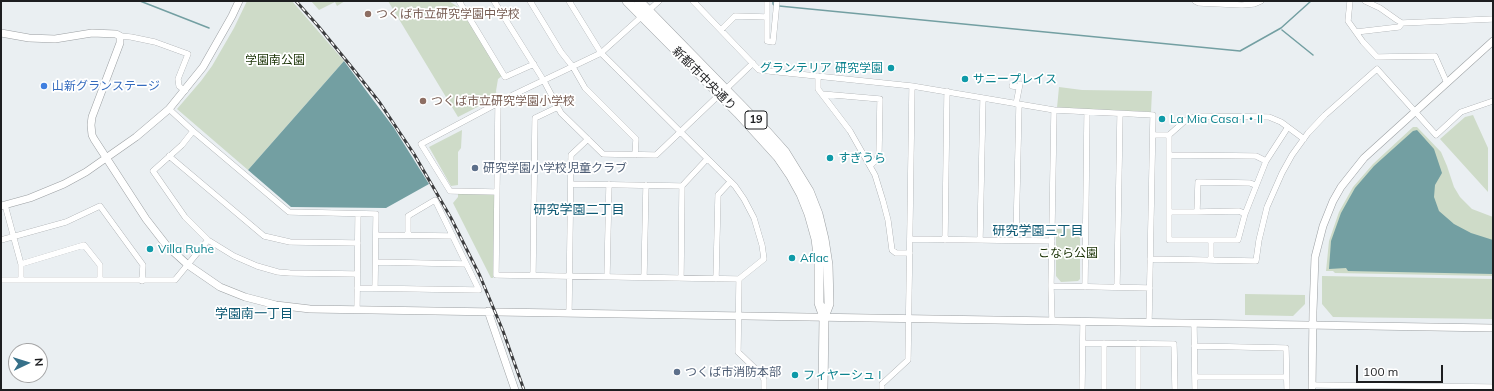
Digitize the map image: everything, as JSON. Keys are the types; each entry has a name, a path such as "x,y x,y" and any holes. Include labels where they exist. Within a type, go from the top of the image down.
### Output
{"main road":[{"name":"新都市中央通り","path":"627,1 645,14 722,92 738,113 778,157 801,194 809,214 816,239 819,263 819,303 824,317 823,390"},
{"name":"新都市中央通り","path":"639,1 645,14"}],"street":[{"path":"21,280 21,264 14,237 3,206 30,198 64,184 136,137 169,109 203,67 239,1"},
{"path":"459,1 505,77 534,64"},
{"path":"494,1 544,80 561,113 603,154 656,155 752,63"},
{"path":"530,1 585,88 636,140 635,155"},
{"path":"498,103 496,274 739,279 764,259 759,231 744,199 730,182 601,53 569,1"},
{"path":"496,192 450,192 421,144 498,103 601,53 659,1"},
{"path":"693,1 759,70 912,86 1054,110 1153,115 1149,322"},
{"path":"767,1 767,41 773,42 777,5"},
{"path":"1195,1 1199,3 1242,5 1254,4 1261,1"},
{"path":"1350,1 1348,21 1377,57 1435,56 1447,83"},
{"path":"1365,1 1380,8 1402,23 1493,19"},
{"path":"721,30 735,16 767,17"},
{"path":"1356,32 1399,27 1402,23"},
{"path":"1,33 29,38 55,39 92,33 116,34 155,42 188,54 178,79 179,86 185,91"},
{"path":"120,36 120,43 95,109 91,125 92,135 146,219 167,246 188,265 220,287 245,297 276,306 310,309 1493,328"},
{"path":"1493,41 1364,158 1344,182 1333,201 1323,226 1314,274 1312,388 1483,389 1493,387"},
{"path":"1150,259 1256,261 1263,222 1273,192 1282,173 1304,139 1325,115 1377,69 1436,135 1461,112 1491,104"},
{"path":"818,76 818,89 850,131 875,175 888,220 892,250 896,253 910,253"},
{"path":"1012,86 1019,85 1017,104 1016,240"},
{"path":"882,390 882,384 908,360 912,86"},
{"path":"945,240 947,91"},
{"path":"822,94 880,100 878,153 877,159 870,166"},
{"path":"980,240 983,98"},
{"path":"532,275 535,118 558,107"},
{"path":"169,109 288,212 376,214 375,288"},
{"path":"1052,321 1051,286 1054,110"},
{"path":"1085,287 1087,112"},
{"path":"1117,287 1120,114"},
{"path":"1153,135 1169,135 1186,120 1197,116 1269,117 1281,122 1304,139"},
{"path":"1169,135 1169,240 1238,240 1255,185 1266,160 1288,127"},
{"path":"193,131 182,145 153,171 185,217 208,240 234,256 257,266 278,272 358,274"},
{"path":"569,312 572,155 588,139"},
{"path":"1169,155 1256,156 1266,160"},
{"path":"169,156 264,236 290,242 358,243"},
{"path":"680,278 682,186 707,159"},
{"path":"716,279 718,195 730,182"},
{"path":"1197,212 1198,182 1250,183 1255,185"},
{"path":"571,184 682,186"},
{"path":"607,277 609,184"},
{"path":"644,277 646,185"},
{"path":"357,288 479,290 435,200 408,216 408,235"},
{"path":"1,240 66,222 100,206 143,265 142,281"},
{"path":"1169,212 1239,211 1245,214"},
{"path":"357,309 358,214"},
{"path":"376,235 453,236"},
{"path":"910,239 1052,241"},
{"path":"1,280 175,280 208,240"},
{"path":"1211,240 1211,260"},
{"path":"21,264 84,245 100,265 100,280"},
{"path":"376,262 466,264"},
{"path":"739,279 738,352 762,375 764,380 764,390"},
{"path":"1051,286 1150,288"},
{"path":"488,311 514,390"},
{"path":"1082,390 1083,321"},
{"path":"1194,323 1195,390"},
{"path":"1083,342 1174,344 1174,390"},
{"path":"1104,343 1104,390"},
{"path":"1138,343 1138,390"},
{"path":"1194,346 1286,348 1287,390"},
{"path":"1195,377 1286,377"}],"green space":[{"name":"学園南公園","path":"247,1 292,1 344,61 248,170 177,109 212,66 234,28"},
{"path":"311,1 345,1 337,6 335,2 319,10"},
{"path":"388,1 449,1 461,9 502,76 498,79 496,91 497,97 458,117"},
{"path":"1059,87 1082,90 1152,91 1151,112 1057,108"},
{"path":"1473,115 1488,148 1488,192 1440,139 1465,117"},
{"path":"1413,127 1417,127 1441,152 1454,187 1460,197 1472,209 1493,217 1493,276 1335,273 1333,271 1326,271 1329,241 1339,212 1353,187 1373,164"},
{"path":"462,130 461,148 458,152 458,185 451,186 429,147"},
{"path":"458,194 495,194 493,278 491,278 453,203 458,197"},
{"name":"こなら公園","path":"1056,229 1080,229 1080,279 1078,281 1061,282 1056,276"},
{"path":"1322,276 1493,279 1493,319 1333,317 1322,304"},
{"path":"1245,294 1305,295 1305,304 1293,316 1245,315"}],"water":[{"path":"344,61 394,128 429,184 386,208 291,207 248,170"},
{"path":"1417,130 1434,149 1442,173 1435,185 1434,197 1439,211 1454,224 1471,233 1493,240 1493,274 1348,271 1346,268 1329,269 1331,241 1341,213 1355,188 1374,166 1413,131"}],"waterway":[{"path":"140,1 209,28"},
{"path":"773,1 775,6"},
{"path":"779,6 1240,51 1281,28 1311,1"},
{"path":"1282,30 1313,55"}],"railway":[{"path":"296,1 319,27 380,103 414,154 451,218 480,276 503,331 524,390"}],"place":[{"name":"つくば市立研究学園中学校","path":"368,14"},
{"name":"グランテリア 研究学園","path":"891,68"},
{"name":"サニープレイス","path":"965,79"},
{"name":"山新グランステージ","path":"44,86"},
{"name":"つくば市立研究学園小学校","path":"423,101"},
{"name":"La Mia Casa I・II","path":"1162,119"},
{"name":"すぎうら","path":"830,158"},
{"name":"研究学園小学校児童クラブ","path":"475,168"},
{"name":"Villa Ruhe","path":"150,249"},
{"name":"Aflac","path":"792,258"},
{"name":"つくば市消防本部","path":"677,372"},
{"name":"フィヤーシュ I","path":"795,375"}],"district":[{"name":"研究学園二丁目","path":"579,210"},
{"name":"研究学園三丁目","path":"1038,231"},
{"name":"学園南一丁目","path":"254,314"}]}
